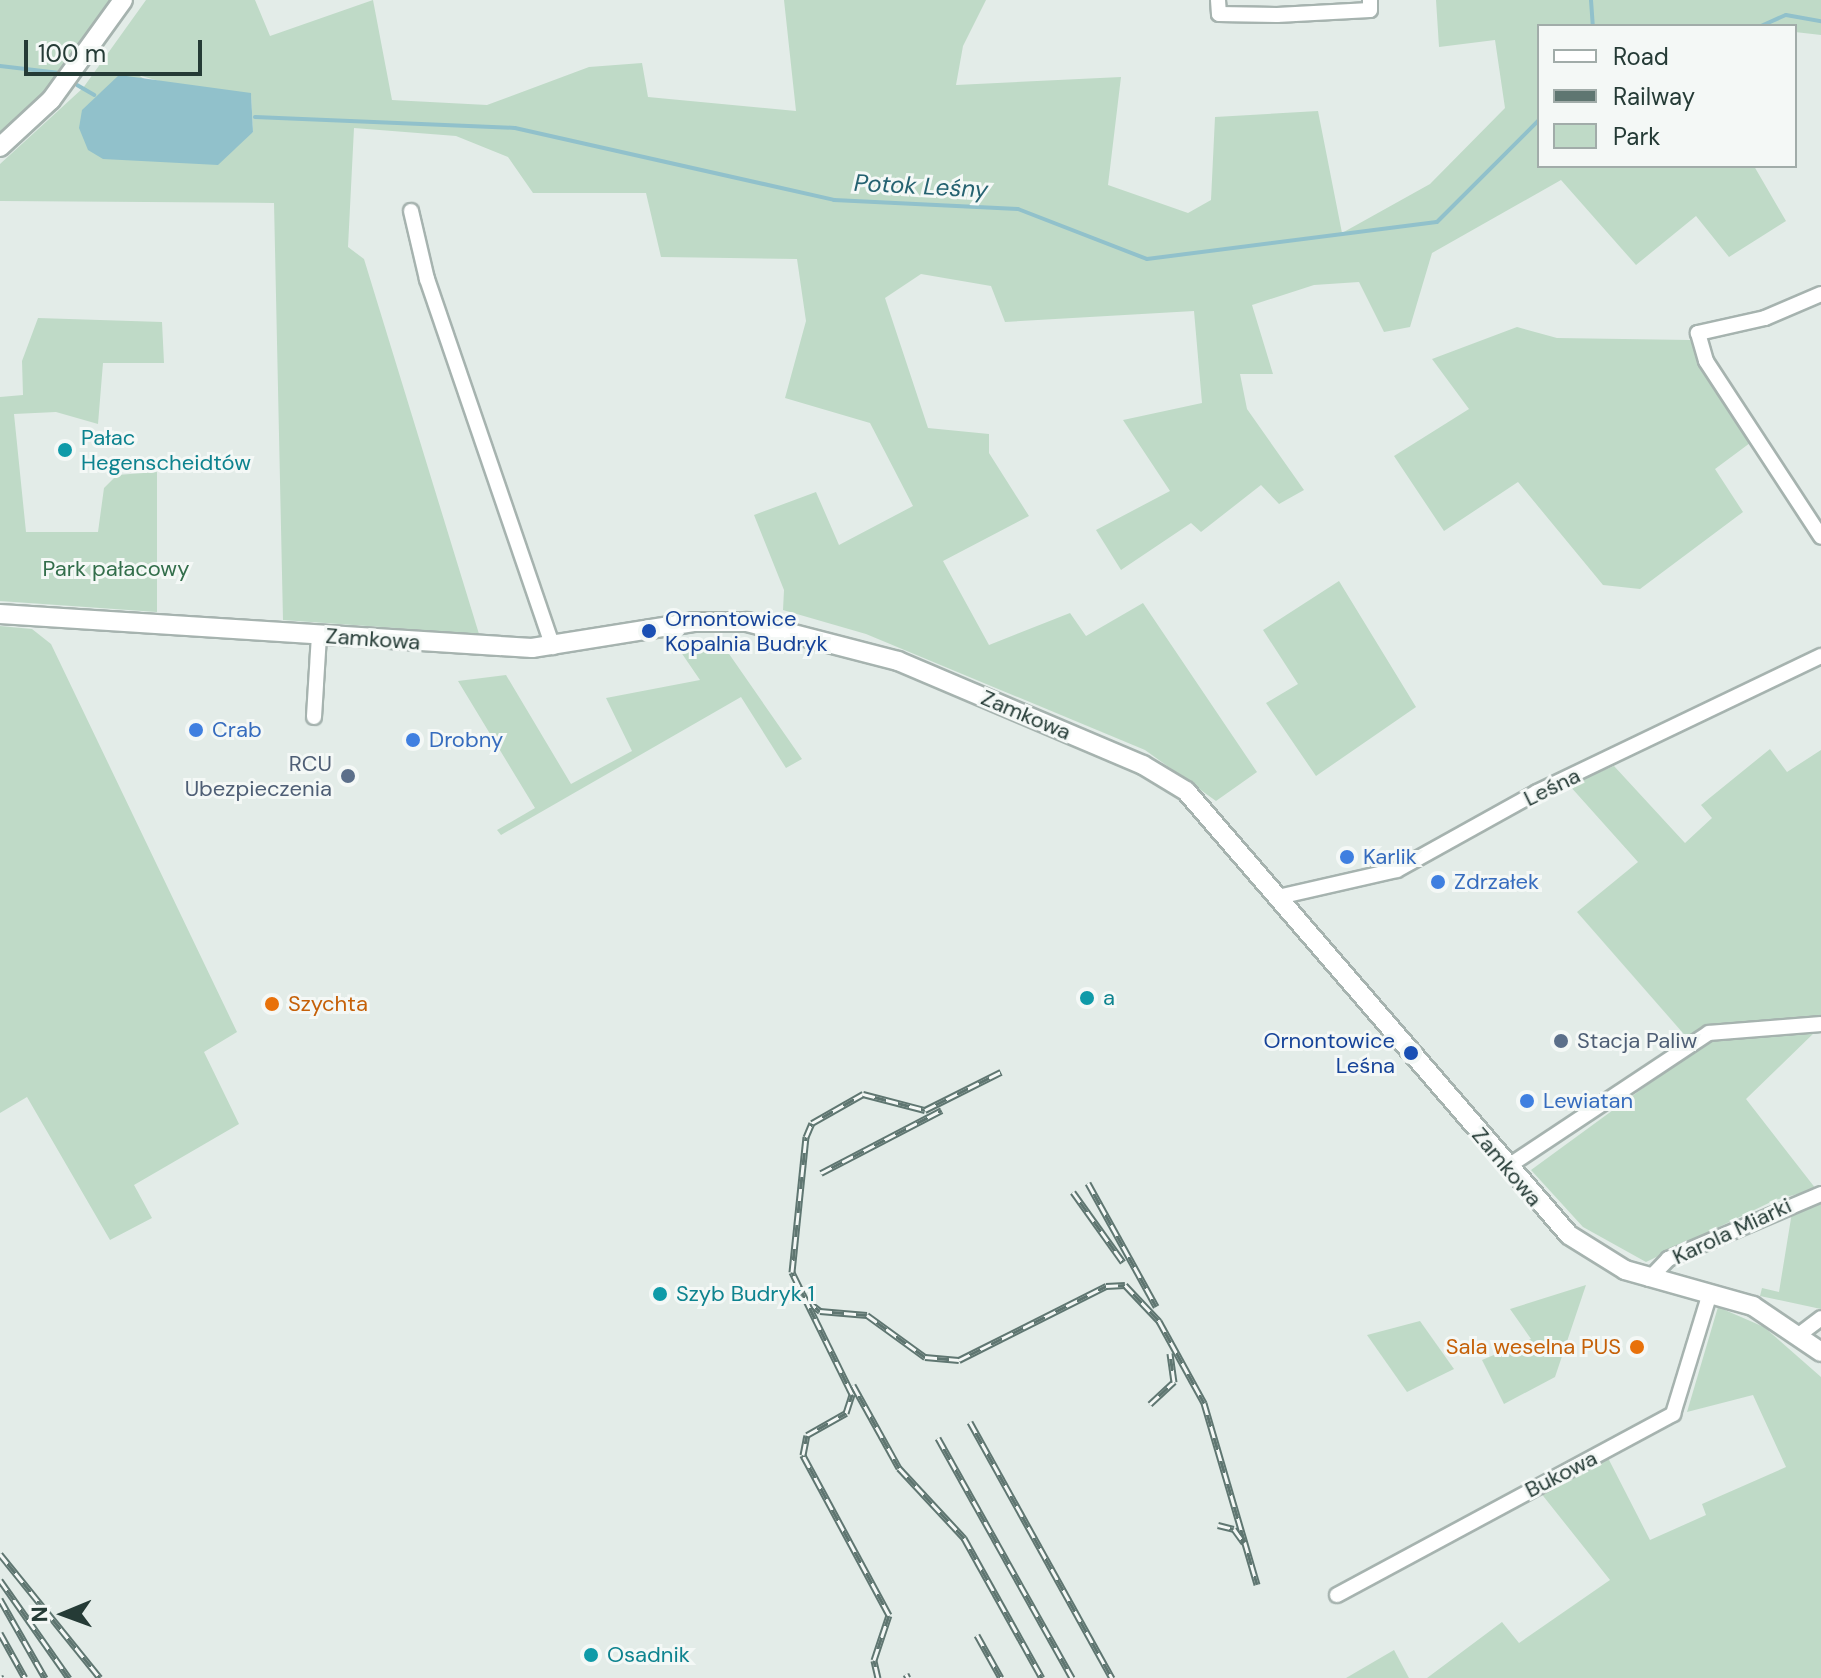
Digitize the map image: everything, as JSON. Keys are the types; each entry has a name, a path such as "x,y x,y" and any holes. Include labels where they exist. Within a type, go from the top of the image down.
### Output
{"street":[{"path":"0,147 51,100 123,0"},
{"path":"1218,0 1219,14 1370,5"},
{"path":"411,211 427,279 553,647"},
{"path":"1821,294 1765,318 1698,333 1706,361 1821,537"},
{"name":"Zamkowa","path":"0,614 553,647 712,621 777,627 868,650 1170,780 1206,810 1507,1167 1578,1242 1649,1279 1753,1306 1800,1334 1821,1352"},
{"path":"314,717 319,635"},
{"name":"Leśna","path":"1278,897 1397,870 1537,792 1821,656"},
{"path":"1507,1167 1709,1033 1821,1024"},
{"name":"Karola Miarki","path":"1649,1279 1668,1259 1706,1240 1821,1194"},
{"name":"Bukowa","path":"1337,1595 1673,1414 1710,1293"},
{"path":"1800,1334 1821,1318"}],"green space":[{"path":"0,0 112,0 44,98 0,139"},
{"path":"146,0 255,0 270,36 373,0 392,100 487,105 589,67 642,63 648,97 796,111 784,0 986,0 963,46 956,85 1121,77 1108,185 1188,213 1211,200 1215,117 1318,111 1342,233 1430,184 1505,108 1495,40 1439,47 1436,0 1821,0 1821,35 1797,32 1797,24 1537,24 1537,168 1755,168 1786,221 1729,257 1696,216 1636,265 1561,180 1432,253 1410,327 1384,332 1359,282 1314,285 1252,305 1273,374 1240,374 1247,409 1304,490 1279,504 1261,485 1201,532 1191,523 1121,570 1096,530 1170,491 1123,420 1202,403 1194,311 1005,322 991,286 921,274 885,298 928,428 989,434 989,453 1029,516 943,561 989,645 1070,613 1086,636 1143,603 1257,772 1216,801 1145,750 866,634 783,610 784,590 754,515 816,492 839,545 913,506 870,423 785,398 806,321 797,259 661,257 646,193 533,193 508,157 456,136 354,128 348,247 364,259 479,634 283,620 274,203 0,201 0,164 83,88","holes":["138,75 187,89 251,94 253,132 240,139"]},
{"name":"Park pałacowy","path":"38,318 162,322 164,363 103,363 98,424 56,412 14,414 26,532 98,532 104,488 117,475 157,472 157,612 0,601 0,397 23,395 22,361"},
{"path":"1517,327 1557,338 1690,340 1750,443 1715,469 1743,512 1640,589 1603,585 1518,482 1444,531 1394,456 1469,409 1432,359"},
{"path":"1339,581 1416,707 1316,776 1266,703 1298,684 1263,630"},
{"path":"0,626 32,629 51,644 237,1032 204,1052 239,1124 134,1185 152,1218 110,1240 27,1097 0,1113"},
{"path":"718,638 802,759 786,768 741,697 501,835 497,830 535,808 458,681 506,675 571,784 632,751 606,698 700,680 674,642"},
{"path":"1770,749 1787,772 1821,750 1821,1020 1709,1026 1689,1040 1577,912 1638,862 1569,785 1614,766 1685,843 1712,818 1701,805"},
{"path":"1817,1030 1746,1099 1816,1189 1775,1200 1646,1262 1583,1227 1531,1170 1713,1037"},
{"path":"1821,1198 1821,1309 1760,1296 1762,1288 1779,1292 1793,1206"},
{"path":"1586,1285 1555,1377 1504,1404 1482,1360 1531,1339 1510,1309"},
{"path":"1718,1307 1764,1327 1821,1377 1821,1678 1427,1678 1502,1622 1519,1643 1610,1580 1540,1492 1608,1458 1650,1540 1706,1515 1702,1504 1786,1467 1753,1395 1687,1412"},
{"path":"1420,1321 1454,1369 1407,1392 1367,1335"},
{"path":"1394,1650 1409,1678 1346,1678"}],"water":[{"path":"119,75 251,93 253,132 218,165 103,159 88,150 79,128 82,110"}],"waterway":[{"path":"1591,0 1593,24"},
{"name":"Potok Leśny","path":"1766,24 1786,15 1821,21"},
{"path":"0,66 60,73"},
{"path":"77,85 94,95"},
{"name":"Potok Leśny","path":"255,117 515,128 834,200 1018,209 1147,259 1437,222 1537,122"}],"railway":[{"path":"878,1678 874,1660 889,1615 803,1455 807,1435 846,1413 852,1394 792,1272 806,1137 812,1123 863,1094 925,1110 1001,1072"},
{"path":"821,1173 942,1110"},
{"path":"1088,1183 1156,1306"},
{"path":"1073,1192 1123,1262"},
{"path":"806,1300 820,1311 867,1315 925,1357 959,1360 1106,1286 1125,1285 1159,1321 1204,1403 1257,1584"},
{"path":"1150,1404 1174,1382 1170,1353"},
{"path":"853,1385 899,1468 964,1538 1042,1678"},
{"path":"970,1422 1112,1678"},
{"path":"938,1438 1072,1678"},
{"path":"1218,1525 1234,1529 1244,1543"},
{"path":"0,1554 100,1678"},
{"path":"0,1580 69,1678"},
{"path":"0,1599 45,1678"},
{"path":"0,1633 25,1678"},
{"path":"977,1635 1001,1678"},
{"path":"906,1674 908,1678"}],"place":[{"name":"Pałac Hegenscheidtów","path":"65,450"},
{"name":"Ornontowice Kopalnia Budryk","path":"649,631"},
{"name":"Crab","path":"196,730"},
{"name":"Drobny","path":"413,740"},
{"name":"RCU Ubezpieczenia","path":"348,776"},
{"name":"Karlik","path":"1347,857"},
{"name":"Zdrzałek","path":"1438,882"},
{"name":"a","path":"1087,998"},
{"name":"Szychta","path":"272,1004"},
{"name":"Stacja Paliw","path":"1561,1041"},
{"name":"Ornontowice Leśna","path":"1411,1053"},
{"name":"Lewiatan","path":"1527,1101"},
{"name":"Szyb Budryk 1","path":"660,1294"},
{"name":"Sala weselna PUS","path":"1637,1347"},
{"name":"Osadnik","path":"591,1655"}]}
